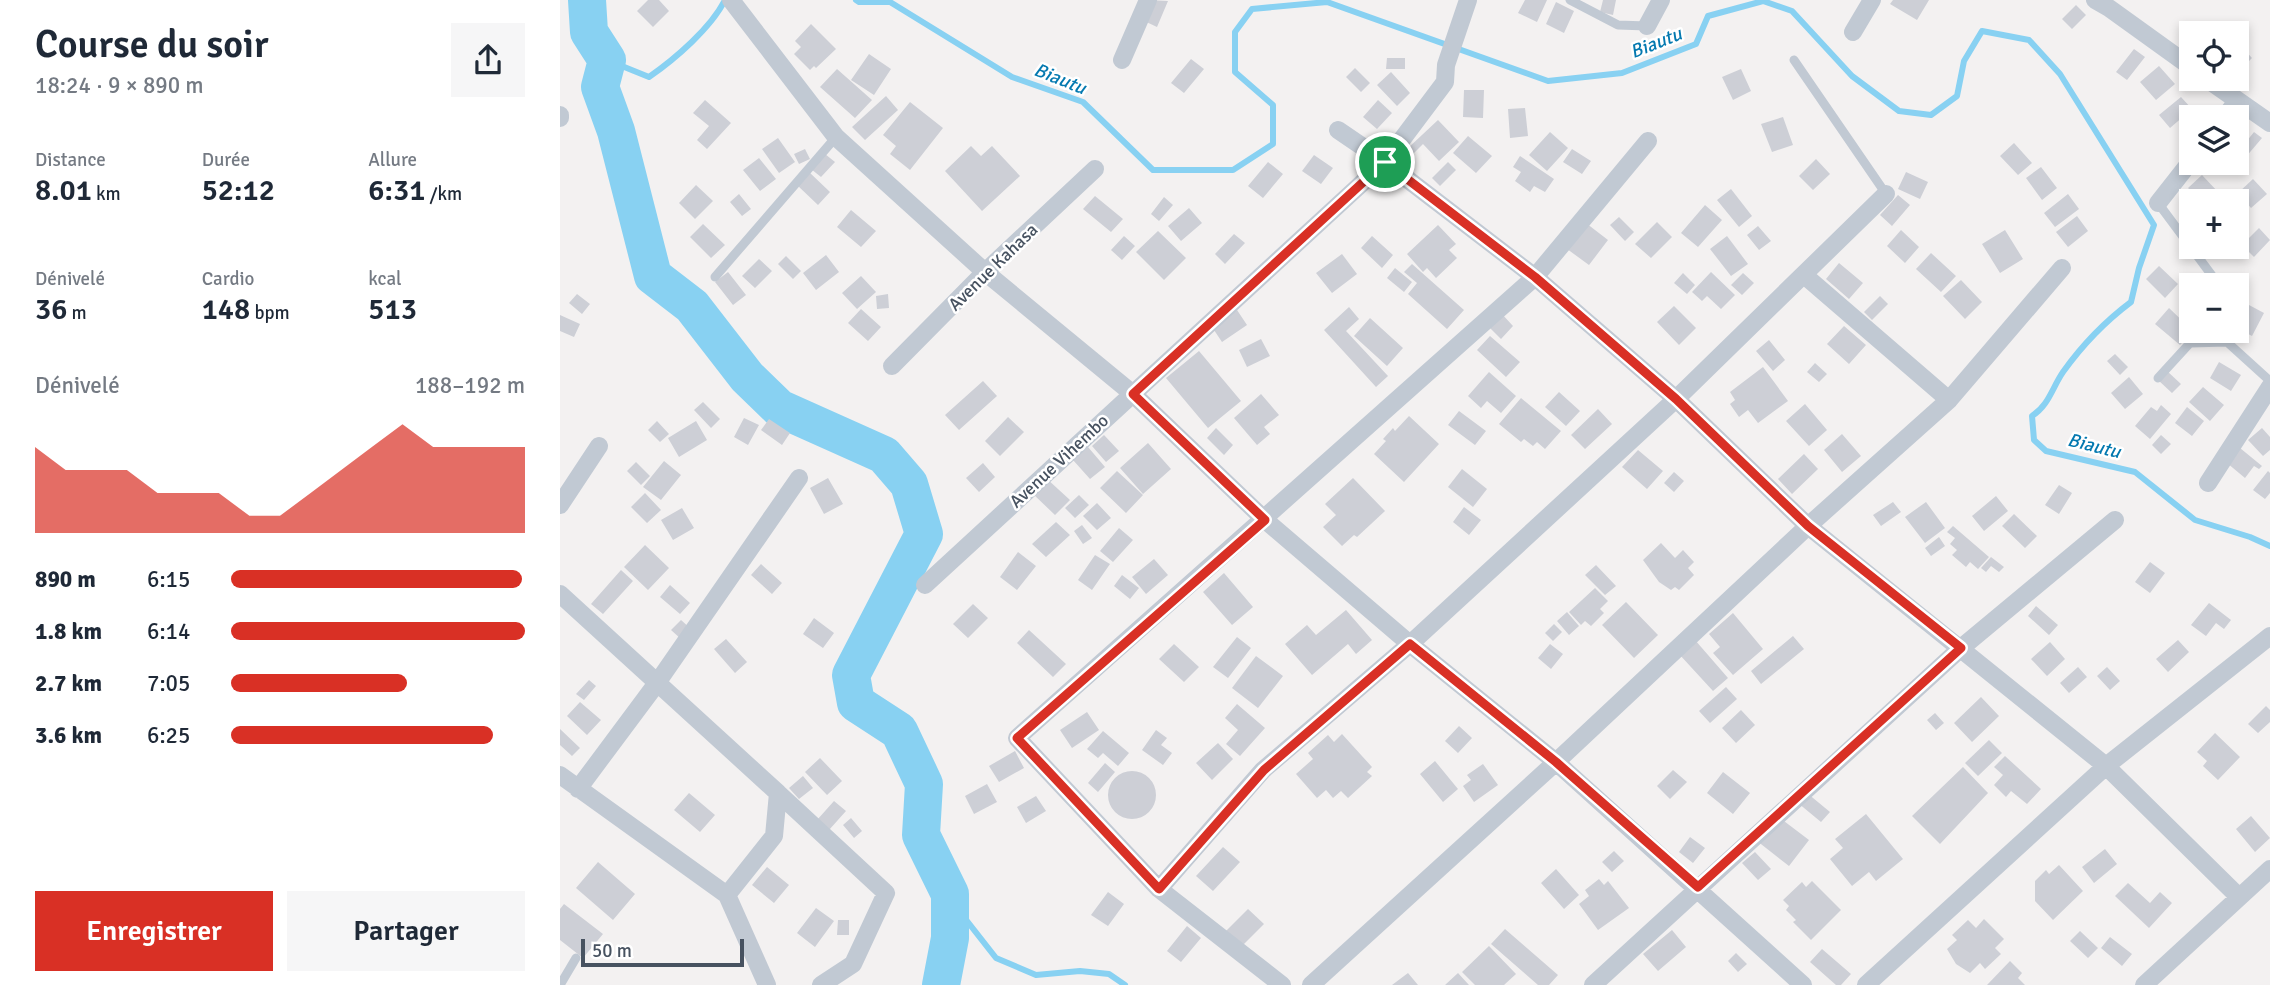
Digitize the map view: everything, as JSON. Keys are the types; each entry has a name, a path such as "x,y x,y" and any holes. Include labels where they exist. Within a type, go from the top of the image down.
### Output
{"street":[{"path":"1122,60 1148,0"},
{"name":"Avenue Vihembo","path":"925,585 1385,162 1445,82 1446,65 1468,0"},
{"path":"1647,26 1661,0"},
{"path":"1853,32 1872,0"},
{"path":"2095,0 2179,58"},
{"path":"733,4 836,137 985,272 1133,394 1265,520 1410,644 1556,762 1698,887 1803,985"},
{"path":"2223,91 2270,123"},
{"path":"2234,105 2237,101"},
{"path":"1338,130 1385,162 1535,277 1676,399 1808,526 2106,766 2239,897"},
{"path":"1282,985 1159,889 1017,738 1535,277 1648,141"},
{"name":"Avenue Kahasa","path":"892,366 985,272 1095,169"},
{"path":"2158,203 2179,175"},
{"path":"1159,889 1264,770 1410,644 1676,399 1886,194"},
{"path":"1311,985 1556,762 1808,526 1949,400 2062,268"},
{"path":"1804,275 1949,400"},
{"path":"2208,483 2270,387"},
{"path":"560,505 599,446"},
{"path":"579,789 657,683 799,478"},
{"path":"1593,985 1961,648 2115,520"},
{"path":"560,594 886,893 853,964 821,985"},
{"path":"1866,985 2106,766 2270,636"},
{"path":"560,775 727,895 767,985"},
{"path":"727,895 774,836 778,793"},
{"path":"2144,985 2270,869"}],"lane":[{"path":"1570,0 1618,25 1647,26"},
{"path":"1794,60 1886,194"},
{"path":"715,277 836,137"},
{"path":"2158,203 2210,273"},
{"path":"2158,378 2190,343"},
{"path":"2228,343 2270,381"},
{"path":"560,985 576,958"}],"building":[{"path":"648,0 659,0 669,11 653,27 637,11"},
{"path":"1148,0 1168,1 1157,27 1140,19"},
{"path":"1525,0 1547,0 1537,22 1518,13"},
{"path":"1603,0 1616,0 1613,15 1600,12"},
{"path":"1893,0 1929,0 1917,20 1890,4"},
{"path":"1556,2 1574,11 1564,33 1546,24"},
{"path":"2076,5 2086,15 2072,29 2062,19"},
{"path":"811,24 836,49 816,68 814,66 810,70 794,54 801,47 795,41"},
{"path":"2134,49 2145,57 2127,80 2116,72"},
{"path":"869,54 891,69 874,95 851,80"},
{"path":"1387,58 1405,58 1405,69 1386,69"},
{"path":"1191,59 1204,69 1184,93 1171,83"},
{"path":"2159,66 2175,84 2156,100 2140,82"},
{"path":"1355,68 1370,83 1361,92 1346,77"},
{"path":"837,69 872,100 855,118 820,87"},
{"path":"1741,69 1751,91 1733,100 1722,77"},
{"path":"1391,72 1410,93 1397,106 1377,85"},
{"path":"1464,90 1484,90 1483,118 1463,117"},
{"path":"886,96 898,110 865,140 852,127"},
{"path":"2181,97 2188,105 2179,105 2179,120 2170,128 2159,115"},
{"path":"705,100 731,123 707,149 697,140 709,126 693,113"},
{"path":"1378,100 1392,113 1377,129 1363,117"},
{"path":"910,102 943,128 910,170 890,154 896,146 883,135"},
{"path":"1525,108 1528,136 1510,138 1508,109"},
{"path":"1783,117 1793,145 1772,152 1761,124"},
{"path":"1438,120 1459,142 1439,161 1423,144 1412,155 1407,149"},
{"path":"1550,132 1568,148 1547,171 1529,155"},
{"path":"2254,132 2262,138 2249,153 2249,138"},
{"path":"1468,136 1492,156 1476,173 1453,153"},
{"path":"778,138 795,162 779,173 762,149"},
{"path":"2014,143 2032,163 2018,175 2000,156"},
{"path":"971,146 981,156 992,146 1020,176 982,211 945,171"},
{"path":"805,149 810,159 799,164 794,154"},
{"path":"1572,149 1591,161 1582,174 1563,162"},
{"path":"825,154 835,162 821,177 811,169"},
{"path":"1314,155 1333,168 1321,184 1302,171"},
{"path":"1520,156 1554,179 1545,192 1534,186 1530,192 1515,181 1521,172 1513,167"},
{"path":"759,158 776,179 760,191 743,170"},
{"path":"1816,159 1830,174 1813,190 1799,176"},
{"path":"1268,162 1283,174 1263,198 1248,186"},
{"path":"1448,162 1456,170 1440,186 1432,178"},
{"path":"2041,167 2057,188 2042,200 2026,178"},
{"path":"809,172 830,192 818,205 797,185"},
{"path":"1906,172 1928,182 1920,199 1898,189"},
{"path":"2202,175 2215,189 2189,189"},
{"path":"2253,179 2267,194 2251,208 2249,189 2242,189"},
{"path":"696,185 713,201 695,219 679,203"},
{"path":"1731,189 1752,216 1739,227 1717,200"},
{"path":"739,194 751,209 742,216 730,202"},
{"path":"2068,194 2079,209 2055,227 2044,213"},
{"path":"1898,195 1910,205 1892,226 1880,215"},
{"path":"1095,196 1123,219 1111,232 1083,209"},
{"path":"1164,197 1173,205 1159,221 1151,214"},
{"path":"1705,205 1722,220 1698,247 1681,233"},
{"path":"1189,208 1202,223 1181,241 1168,226"},
{"path":"851,210 876,231 861,247 837,227"},
{"path":"2077,216 2088,231 2068,247 2056,232"},
{"path":"1619,217 1634,232 1625,241 1610,225"},
{"path":"1582,220 1608,240 1589,265 1563,246"},
{"path":"1657,222 1672,237 1651,258 1635,244"},
{"path":"703,224 725,245 711,258 690,237"},
{"path":"1438,225 1456,244 1449,250 1457,258 1436,278 1427,268 1423,272 1407,254"},
{"path":"1758,226 1771,241 1759,250 1747,235"},
{"path":"2259,228 2270,240 2254,257 2249,252 2249,238"},
{"path":"1901,230 1919,247 1905,263 1887,246"},
{"path":"2005,230 2023,259 2000,273 1982,244"},
{"path":"1158,231 1186,258 1164,280 1136,252"},
{"path":"1234,234 1245,243 1225,264 1215,254"},
{"path":"1124,236 1135,246 1122,260 1111,250"},
{"path":"1372,236 1393,255 1382,268 1361,248"},
{"path":"1727,236 1748,264 1731,276 1710,249"},
{"path":"1931,253 1956,276 1941,292 1916,269"},
{"path":"1342,254 1357,274 1332,293 1316,273"},
{"path":"826,255 839,272 816,290 803,273"},
{"path":"786,256 801,271 793,279 778,264"},
{"path":"759,259 772,271 755,288 742,276"},
{"path":"1839,263 1863,283 1849,299 1826,279"},
{"path":"1412,264 1464,310 1447,329 1408,294 1417,283 1404,272"},
{"path":"2159,266 2178,284 2165,298 2146,279"},
{"path":"1395,268 1412,282 1404,292 1387,278"},
{"path":"728,272 746,295 733,305 715,282"},
{"path":"1711,272 1735,295 1721,309 1707,296 1702,301 1692,292"},
{"path":"1683,273 1695,285 1687,294 1674,283"},
{"path":"1743,273 1754,283 1742,295 1731,285"},
{"path":"861,276 876,292 857,309 842,293"},
{"path":"1961,280 1982,302 1965,319 1943,296"},
{"path":"577,294 590,304 582,314 569,303"},
{"path":"888,294 889,308 877,309 876,296"},
{"path":"1880,296 1888,304 1872,320 1864,312"},
{"path":"2249,305 2264,313 2252,336 2249,334"},
{"path":"1674,306 1696,328 1679,345 1657,322"},
{"path":"1349,307 1359,319 1346,331 1388,376 1376,387 1324,330"},
{"path":"2169,308 2179,318 2179,343 2182,343 2180,345 2155,324"},
{"path":"861,309 881,327 868,341 848,323"},
{"path":"1237,310 1247,325 1222,342 1212,327"},
{"path":"1501,313 1513,326 1501,339 1488,326"},
{"path":"560,315 580,324 574,337 560,331"},
{"path":"1370,318 1403,348 1387,366 1354,336"},
{"path":"1844,326 1866,345 1849,364 1827,344"},
{"path":"1490,336 1520,362 1506,377 1477,350"},
{"path":"1261,339 1270,356 1247,367 1239,350"},
{"path":"1769,340 1785,360 1773,371 1756,351"},
{"path":"1199,351 1241,401 1208,428 1166,378"},
{"path":"2115,354 2128,367 2120,375 2107,361"},
{"path":"2219,362 2241,375 2231,391 2210,378"},
{"path":"1815,363 1827,374 1819,382 1807,372"},
{"path":"1763,367 1788,401 1758,423 1748,410 1739,417 1730,404 1735,400 1730,392"},
{"path":"2167,371 2181,384 2172,393 2158,380"},
{"path":"1489,372 1516,396 1501,413 1487,401 1481,408 1468,396"},
{"path":"2129,377 2143,394 2125,409 2111,393"},
{"path":"983,381 997,396 959,430 945,415"},
{"path":"2203,387 2224,405 2210,421 2189,402"},
{"path":"1559,392 1580,411 1566,426 1545,407"},
{"path":"1261,394 1279,415 1264,427 1270,434 1257,445 1234,418"},
{"path":"1521,398 1561,431 1545,449 1537,442 1533,446 1524,439 1521,442 1499,424"},
{"path":"703,402 720,419 711,428 694,410"},
{"path":"1805,404 1827,430 1809,446 1786,421"},
{"path":"2161,405 2171,414 2150,439 2135,426 2151,407 2157,411"},
{"path":"2187,407 2204,421 2192,436 2175,423"},
{"path":"1598,409 1612,424 1585,449 1571,435"},
{"path":"1459,411 1486,431 1475,445 1448,425"},
{"path":"1409,416 1439,444 1404,482 1374,454 1393,428 1395,431"},
{"path":"1008,417 1024,432 1000,456 985,441"},
{"path":"744,418 759,425 748,445 734,437"},
{"path":"769,419 790,433 782,445 761,430"},
{"path":"657,421 669,434 660,442 648,430"},
{"path":"696,421 707,440 679,457 668,438"},
{"path":"1216,428 1233,445 1224,455 1207,438"},
{"path":"2262,428 2270,437 2270,450 2263,456 2248,440"},
{"path":"1842,434 1861,456 1842,472 1824,450"},
{"path":"1104,435 1119,451 1106,462 1092,446"},
{"path":"2161,435 2171,444 2161,454 2152,445"},
{"path":"1148,443 1171,469 1143,494 1120,468"},
{"path":"1088,447 1105,467 1090,479 1073,460"},
{"path":"2240,448 2262,466 2259,469 2254,466 2245,478 2227,463"},
{"path":"1638,450 1663,471 1647,489 1622,467"},
{"path":"1804,454 1818,469 1792,494 1778,479"},
{"path":"664,461 681,475 661,500 643,487"},
{"path":"636,462 650,476 641,485 627,471"},
{"path":"983,463 995,477 979,492 966,478"},
{"path":"1462,469 1487,489 1473,507 1448,487"},
{"path":"1117,471 1143,495 1126,513 1100,488"},
{"path":"2268,471 2270,493 2265,499 2253,490"},
{"path":"1674,472 1684,481 1674,492 1664,483"},
{"path":"828,478 843,504 824,514 810,488"},
{"path":"1046,478 1070,500 1055,515 1032,493"},
{"path":"1353,478 1385,511 1357,537 1354,535 1342,546 1323,527 1336,515 1325,504"},
{"path":"2059,485 2072,493 2059,514 2045,505"},
{"path":"645,493 661,510 647,523 631,507"},
{"path":"1079,495 1089,505 1075,518 1065,508"},
{"path":"1996,496 2008,511 1984,531 1972,516"},
{"path":"1893,502 1901,512 1881,526 1873,515"},
{"path":"1926,502 1945,528 1925,543 1905,517"},
{"path":"1097,503 1111,518 1097,530 1083,516"},
{"path":"1464,507 1481,520 1469,535 1453,522"},
{"path":"682,508 694,528 673,540 661,520"},
{"path":"2014,514 2037,536 2025,548 2002,526"},
{"path":"1056,522 1070,535 1046,557 1032,544"},
{"path":"1082,525 1092,538 1083,544 1074,531"},
{"path":"1953,526 1989,557 1978,569 1970,562 1966,567 1952,555 1957,550 1950,544 1955,538 1947,532"},
{"path":"1119,528 1133,540 1113,562 1100,551"},
{"path":"1939,537 1945,546 1931,556 1925,548"},
{"path":"1661,543 1675,558 1683,550 1694,562 1688,568 1694,575 1679,590 1675,587 1671,590 1659,582 1643,560"},
{"path":"645,545 669,568 648,590 624,567"},
{"path":"1018,552 1036,566 1017,590 1000,577"},
{"path":"1095,555 1110,564 1092,590 1078,580"},
{"path":"1991,557 2004,567 1999,572 1991,566 1986,572 1981,568"},
{"path":"1154,559 1168,575 1146,594 1132,577"},
{"path":"2150,562 2165,573 2150,593 2135,582"},
{"path":"761,564 782,583 772,594 751,575"},
{"path":"1596,565 1616,586 1605,595 1585,575"},
{"path":"621,570 633,581 603,614 591,604"},
{"path":"1224,573 1253,607 1232,625 1203,592"},
{"path":"1122,575 1139,588 1130,599 1114,586"},
{"path":"670,585 690,603 680,614 660,597"},
{"path":"1595,588 1608,601 1600,609 1604,613 1591,626 1585,621 1581,625 1569,612"},
{"path":"1626,602 1658,635 1634,658 1602,625"},
{"path":"2209,603 2231,620 2224,629 2216,623 2206,636 2191,625"},
{"path":"973,604 988,618 968,638 953,624"},
{"path":"2036,606 2058,625 2049,635 2028,616"},
{"path":"1346,610 1372,640 1356,654 1348,644 1312,675 1285,644 1307,625 1316,635"},
{"path":"1567,612 1579,626 1569,635 1557,621"},
{"path":"1733,613 1763,649 1733,675 1713,653 1720,647 1709,634"},
{"path":"814,618 834,633 823,648 803,634"},
{"path":"681,620 691,629 681,639 671,630"},
{"path":"1554,624 1562,632 1553,641 1545,633"},
{"path":"1029,630 1066,664 1053,677 1017,643"},
{"path":"1793,636 1804,649 1761,684 1751,671"},
{"path":"1237,637 1251,648 1228,678 1213,667"},
{"path":"726,639 747,662 735,673 714,649"},
{"path":"1695,640 1728,678 1713,691 1679,654"},
{"path":"2178,640 2189,652 2168,672 2156,659"},
{"path":"2050,642 2065,659 2047,676 2031,659"},
{"path":"1174,644 1199,667 1184,682 1159,659"},
{"path":"1550,644 1563,654 1551,669 1538,658"},
{"path":"1256,656 1283,676 1258,708 1232,688"},
{"path":"2078,667 2087,677 2069,693 2060,683"},
{"path":"2107,667 2120,681 2110,690 2097,676"},
{"path":"589,680 596,686 584,700 576,694"},
{"path":"1726,687 1737,699 1710,723 1699,711"},
{"path":"1981,697 1999,716 1972,742 1954,723"},
{"path":"580,702 601,720 587,735 567,716"},
{"path":"1237,704 1265,728 1240,756 1226,744 1238,730 1225,718"},
{"path":"2266,706 2270,710 2270,722 2258,733 2248,724"},
{"path":"1741,710 1755,725 1736,743 1722,728"},
{"path":"1087,712 1099,730 1072,748 1060,730"},
{"path":"1935,713 1944,723 1936,730 1927,720"},
{"path":"1459,726 1472,738 1458,753 1445,741"},
{"path":"560,729 580,748 572,756 560,745"},
{"path":"1156,730 1167,738 1161,745 1172,753 1163,765 1142,750"},
{"path":"1103,731 1129,753 1118,766 1103,753 1098,758 1087,749"},
{"path":"2215,733 2240,757 2218,780 2203,766 2207,761 2197,752"},
{"path":"1342,734 1372,767 1367,772 1372,776 1348,798 1341,791 1333,798 1326,790 1317,798 1296,774 1313,759 1308,753 1328,735 1334,742"},
{"path":"1989,740 2002,753 1978,776 1965,763"},
{"path":"1218,743 1233,759 1212,780 1196,763"},
{"path":"1015,751 1024,768 999,782 989,766"},
{"path":"2005,756 2041,789 2027,804 2011,791 2006,797 1994,785 2003,775 1994,767"},
{"path":"820,758 842,781 827,795 805,772"},
{"path":"1435,761 1458,789 1443,802 1420,774"},
{"path":"1105,763 1115,772 1098,792 1088,783"},
{"path":"1483,764 1498,785 1474,802 1463,786 1471,780 1467,775"},
{"path":"1963,767 1988,793 1940,844 1912,816"},
{"path":"1673,770 1687,782 1670,799 1657,786"},
{"path":"1132,771 1149,778 1156,795 1149,812 1132,819 1115,812 1108,795 1115,778"},
{"path":"1723,772 1750,793 1733,814 1707,793"},
{"path":"803,776 813,788 799,799 789,788"},
{"path":"987,784 997,802 974,814 965,796"},
{"path":"689,793 715,815 700,832 674,810"},
{"path":"1807,793 1830,812 1821,822 1798,803"},
{"path":"1036,796 1046,811 1026,823 1017,807"},
{"path":"834,801 846,811 829,830 817,820"},
{"path":"1772,812 1809,840 1789,866 1752,837"},
{"path":"1866,814 1903,859 1876,881 1869,872 1852,886 1830,859 1843,848 1835,839"},
{"path":"2251,816 2270,838 2255,852 2236,829"},
{"path":"851,818 862,831 854,838 843,825"},
{"path":"1690,837 1705,848 1693,863 1679,852"},
{"path":"1223,847 1240,862 1213,891 1196,876"},
{"path":"2105,849 2117,864 2094,883 2082,867"},
{"path":"1614,851 1624,861 1612,872 1602,862"},
{"path":"1755,852 1771,869 1758,880 1742,863"},
{"path":"598,862 635,894 613,920 576,888"},
{"path":"2059,865 2083,891 2053,920 2035,901 2035,881 2046,870 2049,874"},
{"path":"767,867 789,885 774,903 752,885"},
{"path":"1556,869 1579,895 1564,909 1541,883"},
{"path":"1599,879 1604,885 1608,881 1629,908 1598,930 1579,904 1589,896 1585,890"},
{"path":"1812,881 1841,910 1811,940 1793,922 1796,920 1786,910 1789,906 1783,900 1802,882 1806,887"},
{"path":"2128,883 2150,903 2160,892 2172,903 2149,928 2115,896"},
{"path":"1108,892 1124,904 1108,926 1091,915"},
{"path":"564,904 603,934 583,958 560,940 560,909"},
{"path":"816,908 834,921 815,947 797,933"},
{"path":"1248,909 1264,924 1242,946 1226,931"},
{"path":"1984,919 2004,939 1995,948 2001,954 1985,969 1980,963 1970,973 1956,964 1947,949 1957,940 1952,935 1968,920 1976,928"},
{"path":"838,920 849,920 849,935 837,935"},
{"path":"1187,926 1201,938 1181,962 1167,951"},
{"path":"1505,929 1558,975 1549,985 1538,985 1491,944"},
{"path":"1672,930 1686,947 1658,971 1643,954"},
{"path":"2080,931 2098,948 2088,958 2070,941"},
{"path":"2110,937 2132,954 2122,966 2101,948"},
{"path":"1489,946 1516,974 1504,985 1475,985 1462,972"},
{"path":"1822,949 1851,974 1841,985 1836,985 1810,962"},
{"path":"1736,953 1747,964 1738,972 1728,961"},
{"path":"2010,961 2022,973 2018,978 2025,985 1987,985"},
{"path":"1408,973 1418,985 1392,985"},
{"path":"1458,973 1469,985 1445,985"}],"waterway":[{"path":"587,0 589,32 607,60 600,87 616,131 653,276 692,306 747,377 779,408 884,455 909,484 924,534 851,675 856,703 899,731 924,784 921,835 950,894 950,938 941,985"},
{"name":"Biautu","path":"607,60 649,77 692,42 725,0"},
{"name":"Biautu","path":"856,0 890,2 1012,77 1083,102 1153,170 1233,170 1273,144 1273,105 1235,72 1235,32 1252,9 1327,2 1548,81 1622,73 1696,44 1708,16 1763,1 1792,11 1852,76 1899,111 1931,115 1957,96 1964,61 1982,31 2029,40 2060,74 2154,225 2131,302 2086,343 2063,372 2038,412 2032,416 2034,440 2046,451 2135,472 2195,520 2270,546"},
{"path":"950,894 996,958 1036,975 1080,971 1109,974 1125,985"}],"route":[{"path":"1385,162 1535,277 1676,399 1808,526 1961,648 1698,887 1556,762 1410,644 1264,770 1159,889 1017,738 1265,520 1133,394 1385,162"}]}
